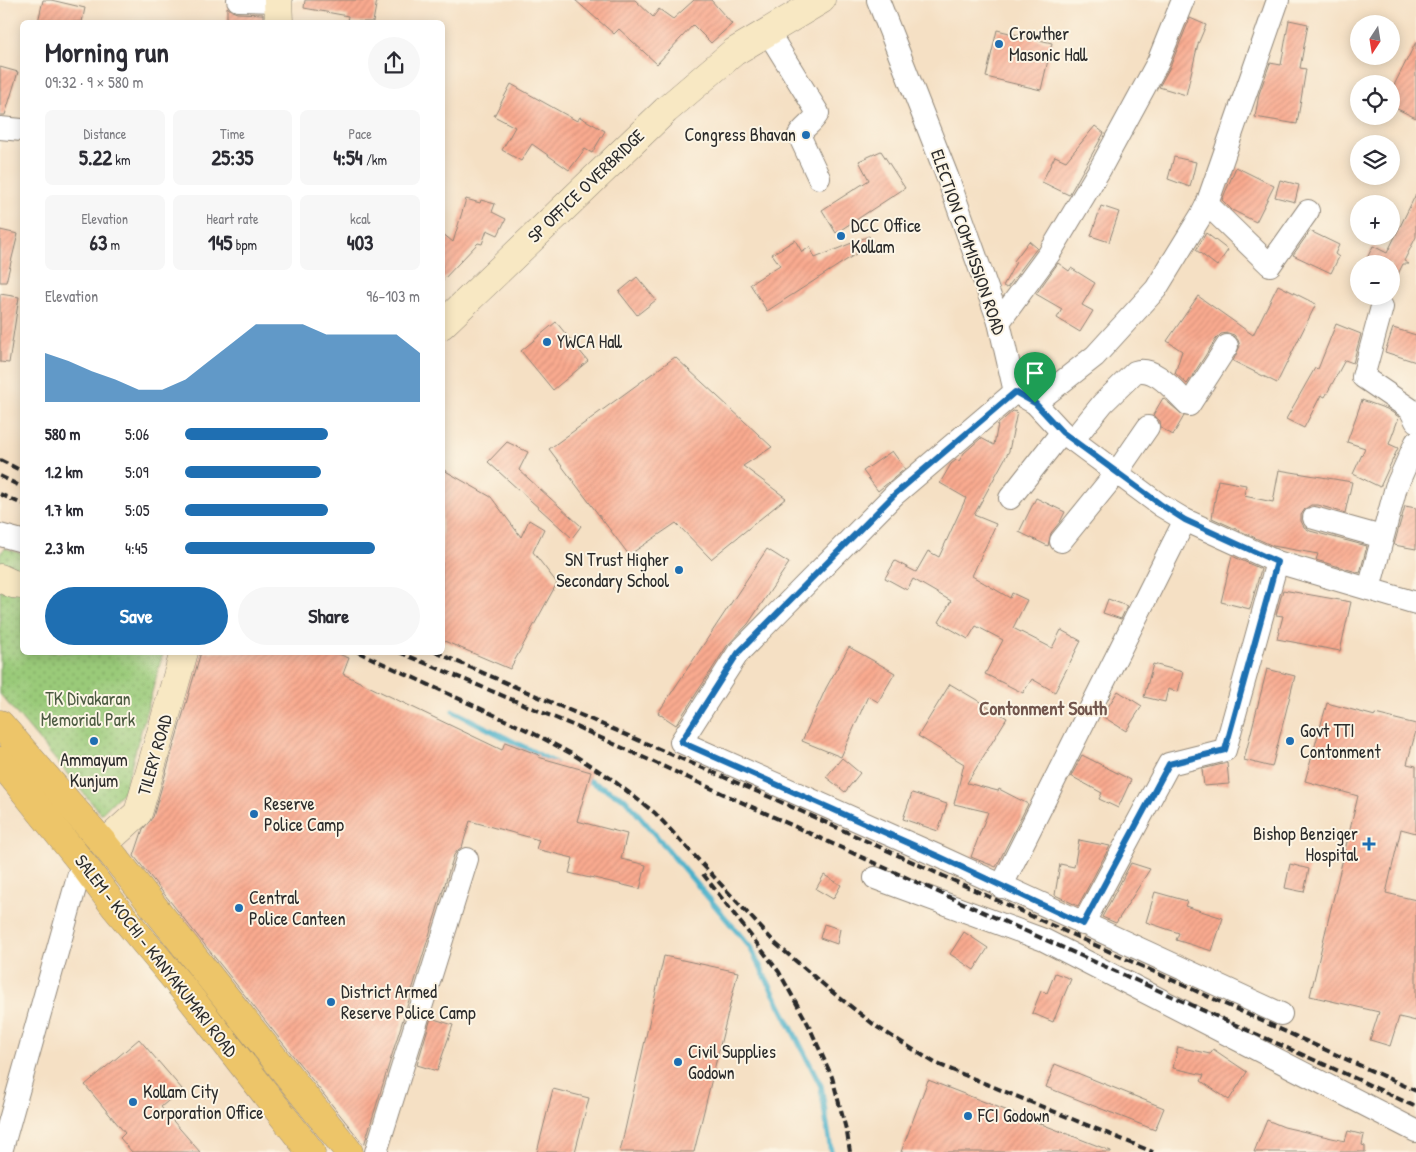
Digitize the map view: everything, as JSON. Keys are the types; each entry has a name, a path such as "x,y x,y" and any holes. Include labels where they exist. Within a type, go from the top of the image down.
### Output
{"main road":[{"name":"SP OFFICE OVERBRIDGE","path":"445,322 666,110 734,52 822,0"},
{"path":"0,578 13,584 20,585"},
{"name":"TILERY ROAD","path":"104,844 138,814 183,655"},
{"path":"0,724 104,844 349,1152"},
{"name":"SALEM - KOCHI - KANYAKUMARI ROAD","path":"0,761 82,863 114,907 185,991 311,1152"}],"street":[{"path":"238,0 278,8"},
{"name":"ELECTION COMMISSION ROAD","path":"878,0 947,176 999,322 1015,392"},
{"path":"999,322 1049,254 1100,169 1158,62 1183,0"},
{"path":"1035,403 1095,356 1156,289 1207,204 1278,0"},
{"path":"768,32 818,112 815,120 805,126 800,135 819,178"},
{"path":"0,128 20,130"},
{"path":"1207,204 1270,265 1308,211"},
{"path":"1382,307 1363,377 1410,408 1416,421"},
{"path":"1010,498 1067,436 1135,372 1141,370 1150,371 1189,404 1227,346"},
{"path":"1281,1014 940,857 681,742 738,653 895,494 1015,392 1035,403 1067,436 1185,520 1277,562 1416,603"},
{"path":"1061,541 1117,472 1148,426"},
{"path":"1369,589 1396,487 1416,442"},
{"path":"1314,518 1382,537"},
{"path":"1001,886 1185,520"},
{"path":"0,535 20,540"},
{"path":"1083,924 1169,764 1225,750 1277,562"},
{"path":"376,1152 467,859"},
{"path":"1,1150 82,863"},
{"path":"875,878 1044,940 1416,1131"}],"green space":[{"name":"TK Divakaran Memorial Park","path":"5,548 20,553 20,655 162,655 124,791 101,814 0,694 0,553"}],"building":[{"path":"43,0 85,8 82,20 38,20"},
{"path":"305,0 377,0 373,20 347,20 348,16 304,8"},
{"path":"575,0 635,0 653,17 659,9 673,19 694,0 711,0 732,24 711,43 693,25 657,64 619,29 614,34"},
{"path":"227,7 237,13 263,14 263,20 227,20"},
{"path":"1190,18 1206,25 1198,44 1186,95 1159,87 1170,67"},
{"path":"1289,20 1308,24 1300,68 1306,69 1297,124 1255,117 1259,94 1270,63 1281,65"},
{"path":"997,30 1052,43 1041,90 986,77"},
{"path":"1416,42 1416,118 1400,110 1399,75"},
{"path":"0,67 18,72 5,115 0,115"},
{"path":"511,84 577,121 580,117 605,131 592,153 585,149 569,170 532,144 521,161 502,150 515,127 494,116"},
{"path":"1095,126 1104,133 1069,195 1042,182 1055,156 1066,161"},
{"path":"881,151 905,188 836,233 822,210 869,180 859,161"},
{"path":"1174,157 1196,162 1190,187 1168,179"},
{"path":"1236,167 1274,186 1256,222 1232,210 1222,200"},
{"path":"1280,180 1299,185 1295,202 1275,197"},
{"path":"1416,194 1416,237 1404,261 1409,264 1403,264 1400,270 1400,255 1368,255 1373,246 1387,253 1391,245 1400,245 1400,227"},
{"path":"466,199 480,203 481,200 495,204 492,212 506,219 498,235 487,230 482,244 478,243 445,278 445,235 453,242"},
{"path":"1101,206 1119,212 1109,242 1091,236"},
{"path":"0,230 18,234 6,282 0,282"},
{"path":"1310,231 1339,245 1335,254 1339,257 1331,273 1293,255"},
{"path":"1206,233 1228,250 1217,266 1196,250"},
{"path":"869,236 873,243 767,311 750,284 780,265 772,254 795,240 802,252 810,247 815,258"},
{"path":"1029,241 1037,248 1007,288 1003,286 1016,262 1014,261"},
{"path":"1058,263 1069,271 1071,268 1095,283 1082,305 1093,311 1080,332 1057,318 1062,309 1036,294"},
{"path":"637,277 656,300 637,315 619,292"},
{"path":"1278,285 1316,304 1277,383 1233,361 1240,346 1234,335 1228,333 1221,334 1216,339 1187,384 1175,373 1182,351 1167,341 1198,296 1253,335"},
{"path":"0,294 19,297 9,363 0,362"},
{"path":"556,322 588,361 553,390 521,351"},
{"path":"1336,324 1361,334 1353,363 1345,360 1325,397 1321,395 1304,428 1286,419 1315,368 1318,369"},
{"path":"1393,328 1416,335 1416,362 1385,352"},
{"path":"675,357 772,447 743,466 786,498 711,559 676,523 629,555 549,449"},
{"path":"1163,398 1184,416 1173,435 1161,428 1160,421 1153,415"},
{"path":"1362,400 1387,409 1399,417 1389,444 1398,448 1380,487 1353,474 1365,448 1347,442"},
{"path":"1013,411 1017,412 1009,451 974,515 996,524 972,576 1010,598 1012,593 1027,600 1013,628 1052,648 1061,630 1081,641 1055,692 1032,679 1023,693 985,674 1003,640 976,626 968,639 939,622 951,601 913,579 907,590 885,578 895,561 916,572 928,551 939,557 966,498 940,483 951,464 956,460 959,461 964,453 981,438 994,445 998,424"},
{"path":"507,442 528,452 519,470 581,526 572,538 488,462"},
{"path":"892,451 905,469 878,491 863,471"},
{"path":"1279,470 1352,482 1345,513 1318,505 1311,505 1301,515 1301,521 1304,527 1310,531 1367,546 1360,573 1316,560 1318,554 1273,546 1212,518 1218,480 1246,485 1244,496 1273,502"},
{"path":"445,471 491,497 521,537 529,520 544,529 533,552 557,583 510,669 445,641"},
{"path":"1036,498 1065,512 1051,533 1048,546 1019,532"},
{"path":"1405,506 1416,508 1416,549 1394,545"},
{"path":"767,549 789,563 748,624 727,646 676,725 658,713"},
{"path":"1232,556 1261,569 1250,609 1221,602"},
{"path":"1283,590 1351,602 1340,651 1277,639 1283,616 1276,615"},
{"path":"1108,599 1127,606 1121,619 1103,613"},
{"path":"849,647 895,673 878,702 868,696 841,757 802,741 826,688"},
{"name":"District Armed Reserve Police Camp","path":"200,655 341,655 349,658 343,674 502,750 505,742 539,755 538,757 591,772 577,821 627,834 621,859 646,865 640,889 569,873 573,858 536,849 539,840 470,821 462,847 454,855 364,1145 134,856 143,829 153,817"},
{"path":"1153,664 1183,672 1178,692 1168,689 1165,702 1144,697"},
{"path":"1267,669 1295,676 1272,767 1244,760"},
{"path":"950,684 1007,718 967,783 998,791 999,789 1028,804 996,867 971,857 988,812 954,804 964,764 918,736"},
{"path":"1118,691 1142,706 1126,731 1102,716"},
{"name":"Bishop Benziger Hospital","path":"1327,703 1375,716 1375,714 1416,724 1416,731 1407,764 1416,766 1416,833 1401,829 1386,893 1416,900 1416,1021 1399,1017 1390,1046 1370,1040 1379,1012 1310,996 1358,796 1305,781"},
{"path":"1082,755 1131,780 1118,808 1099,799 1102,793 1071,776"},
{"path":"842,758 860,773 845,792 826,777"},
{"path":"1227,763 1229,784 1204,786 1202,769"},
{"path":"912,793 947,804 938,831 903,819"},
{"path":"1079,840 1110,846 1078,906 1055,895 1060,864 1074,867"},
{"path":"1131,863 1150,869 1116,923 1102,917"},
{"path":"1290,864 1309,869 1304,892 1285,888"},
{"path":"824,875 841,885 833,899 816,889"},
{"path":"1155,892 1187,901 1185,906 1223,918 1212,951 1176,940 1179,933 1146,922"},
{"path":"824,924 840,929 837,944 820,938"},
{"path":"964,932 988,948 974,970 950,954"},
{"name":"Civil Supplies Godown","path":"664,956 738,972 694,1152 620,1152"},
{"path":"1055,973 1071,979 1053,1022 1032,1013 1041,991 1047,993"},
{"path":"431,1018 453,1025 437,1071 417,1065"},
{"name":"Kollam City Corporation Office","path":"139,1039 182,1089 161,1107 200,1152 132,1152 120,1138 125,1133 85,1085"},
{"path":"1178,1047 1210,1054 1213,1049 1247,1072 1229,1100 1201,1081 1204,1075 1173,1068"},
{"path":"1055,1064 1164,1108 1155,1130 1046,1087"},
{"name":"FCI Godown","path":"928,1080 1111,1151 1111,1152 901,1152"},
{"path":"553,1089 589,1098 575,1152 537,1152"},
{"path":"1267,1120 1284,1127 1345,1141 1348,1131 1364,1135 1362,1145 1365,1146 1365,1152 1254,1152"}],"waterway":[{"path":"453,711 555,763"},
{"path":"584,778 625,799 750,947 821,1086 831,1152"}],"railway":[{"path":"0,460 20,470"},
{"path":"0,476 20,486"},
{"path":"0,494 20,503"},
{"path":"364,655 531,732 574,755 610,778 655,813 776,944 877,1027 935,1063 1153,1152"},
{"path":"406,655 577,727 1416,1107"},
{"path":"442,655 772,798 1416,1091"},
{"path":"703,874 779,972 808,1024 832,1077 847,1133 850,1152"}],"place":[{"name":"Crowther Masonic Hall","path":"999,44"},
{"name":"Congress Bhavan","path":"806,135"},
{"name":"DCC Office Kollam","path":"841,236"},
{"name":"YWCA Hall","path":"547,342"},
{"name":"SN Trust Higher Secondary School","path":"679,570"},
{"name":"Ammayum Kunjum","path":"94,741"},
{"name":"Govt TTI Contonment","path":"1290,741"},
{"name":"Reserve Police Camp","path":"254,814"},
{"name":"Bishop Benziger Hospital","path":"1369,844"},
{"name":"Central Police Canteen","path":"239,908"},
{"name":"District Armed Reserve Police Camp","path":"331,1002"},
{"name":"Civil Supplies Godown","path":"678,1062"},
{"name":"Kollam City Corporation Office","path":"133,1102"},
{"name":"FCI Godown","path":"968,1116"}],"district":[{"name":"Contonment South","path":"1043,708"}],"route":[{"path":"1015,392 1035,403 1062,432 1160,504 1185,520 1277,562 1225,750 1169,764 1083,924 940,857 681,742 738,653 895,494 1015,392"}]}
